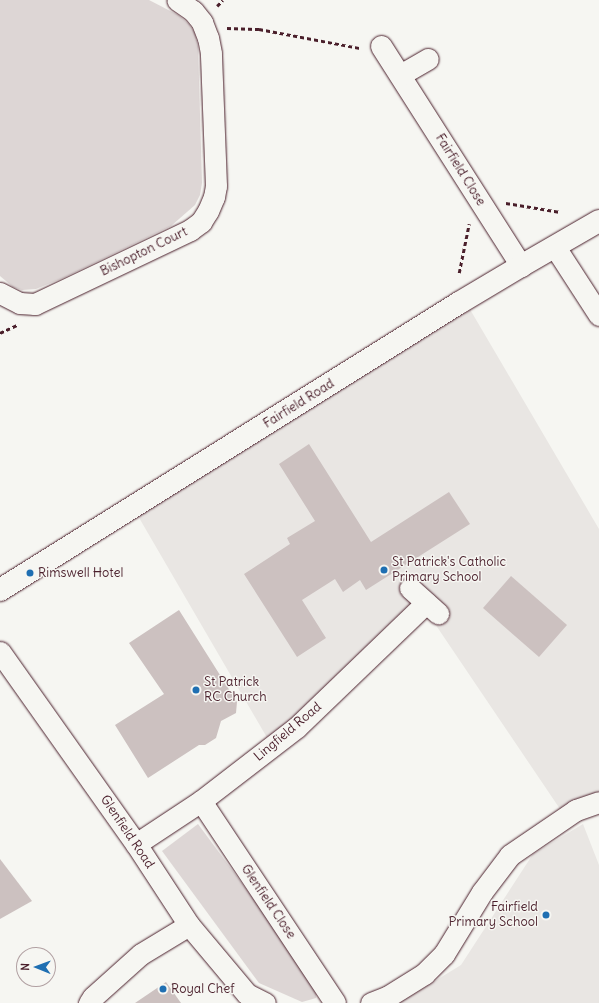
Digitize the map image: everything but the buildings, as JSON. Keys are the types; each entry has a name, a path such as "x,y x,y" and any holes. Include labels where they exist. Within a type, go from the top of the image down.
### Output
{"street":[{"name":"Bishopton Court","path":"0,293 20,303 35,304 190,230 201,222 208,211 214,197 216,186 211,53 206,31 202,22 193,11 178,0"},
{"name":"Fairfield Close","path":"381,46 521,266"},
{"path":"400,75 428,59"},
{"name":"Fairfield Road","path":"0,590 521,266 599,221"},
{"path":"555,247 599,315"},
{"name":"Lingfield Road","path":"136,844 201,801 297,727 432,608 410,588"},
{"name":"Glenfield Road","path":"0,652 136,844 190,925 246,994 265,1003"},
{"name":"Glenfield Close","path":"201,801 335,1003"},
{"path":"371,1003 387,997 424,974 444,954 482,892 510,855 576,810 599,802"},
{"path":"89,1003 93,996 141,954 190,925"}],"path":[{"path":"206,31 224,28 259,29 372,50 381,46"},
{"path":"506,202 560,212"},
{"path":"459,273 470,217"}],"shaded area":[{"path":"0,0 149,0 178,15 189,24 195,33 198,46 202,183 200,195 195,205 171,226 63,278 36,289 22,290 13,287 0,276"},
{"name":"St Patrick's Catholic Primary School","path":"468,306 599,529 599,791 560,809 427,612 269,741 138,516"},
{"path":"198,824 318,986 316,998 302,1002 259,983 162,851"},
{"name":"Fairfield Primary School","path":"583,824 599,865 599,1003 399,1003 461,965 533,854"}],"place":[{"name":"St Patrick's Catholic Primary School","path":"384,570"},
{"name":"Rimswell Hotel","path":"30,573"},
{"name":"St Patrick RC Church","path":"196,690"},
{"name":"Fairfield Primary School","path":"546,915"},
{"name":"Royal Chef","path":"163,989"}]}
